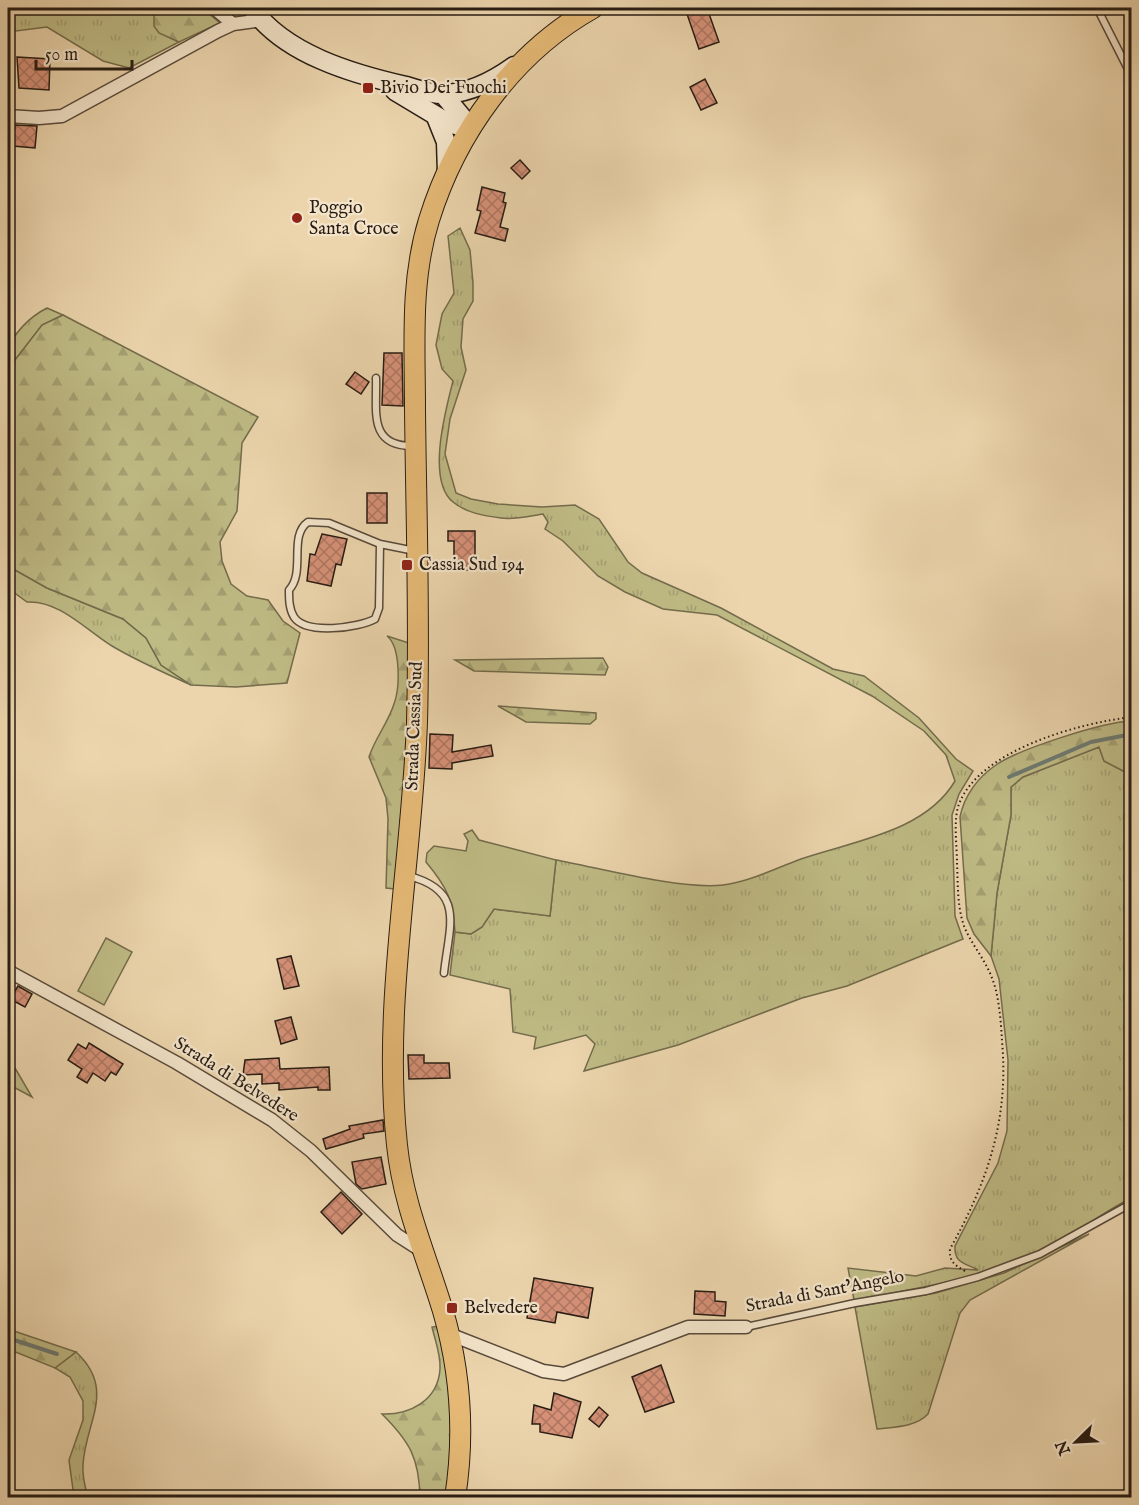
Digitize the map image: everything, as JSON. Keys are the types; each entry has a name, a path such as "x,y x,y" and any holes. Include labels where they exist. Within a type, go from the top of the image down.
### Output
{"main road":[{"name":"Strada Cassia Sud","path":"455,1497 462,1427 459,1389 449,1334 404,1187 394,1112 393,1023 417,721 415,446 417,278 427,225 447,173 471,128 494,94 527,57 593,8"}],"street":[{"path":"214,8 233,24"},
{"path":"8,116 39,118 62,116 130,76 257,14 300,48 373,78 450,124 471,128"},
{"path":"373,78 443,94 480,86 527,57"},
{"path":"443,94 471,128"},
{"path":"436,117 446,142 447,173"},
{"name":"Strada di Belvedere","path":"8,971 177,1064 272,1120 311,1151 397,1235 422,1251"},
{"name":"Strada di Sant'Angelo","path":"449,1334 543,1371 564,1374 688,1327 746,1327"}],"lane":[{"path":"1097,8 1131,77"},
{"path":"376,378 377,426 381,434 393,445 415,446"},
{"path":"380,544 380,608 375,619 358,625 326,629 300,623 293,616 289,603 289,590 297,581 302,526 315,520 329,523 380,544 416,551"},
{"path":"405,875 426,880 440,889 448,901 450,918 444,973"},
{"name":"Strada di Sant'Angelo","path":"746,1327 855,1303 926,1291 978,1277 1040,1254 1131,1203"}],"path":[{"path":"978,1277 955,1265 949,1257 950,1249 986,1174 998,1134 1003,1101 1002,1041 993,980 965,928 961,915 957,846 958,805 972,782 993,762 1077,728 1131,717"}],"green space":[{"path":"8,8 154,8 160,33 179,42 129,68 103,61 47,27 8,32"},
{"path":"154,8 202,8 220,23 179,42 159,33 154,26"},
{"path":"460,228 470,250 473,301 463,319 461,347 466,370 450,419 445,454 456,493 471,499 498,504 542,507 575,505 599,519 628,562 642,573 721,608 833,669 864,676 919,718 956,759 973,771 959,794 952,815 955,916 963,939 847,986 802,998 678,1045 584,1071 595,1044 586,1035 534,1049 536,1037 513,1032 510,989 450,975 455,932 471,934 482,927 494,909 550,916 556,860 663,881 706,886 723,885 753,878 801,859 865,840 907,823 926,812 942,798 955,781 946,755 924,731 872,696 717,615 663,609 625,592 598,576 563,541 545,529 548,522 543,514 522,518 495,517 470,511 453,502 445,492 439,461 443,426 453,381 442,369 436,345 442,314 454,293 448,236"},
{"path":"47,308 63,315 42,325 15,360 8,382 7,356 13,339 28,321"},
{"path":"63,315 258,417 242,443 237,511 220,542 222,561 231,584 247,596 268,600 283,621 300,633 287,683 236,687 191,685 161,665 146,638 123,619 47,588 8,566 8,382 15,360 42,325"},
{"path":"8,566 47,588 123,619 146,638 161,665 191,685 122,651 61,611 39,603 27,602 8,588"},
{"path":"387,636 409,643 408,763 395,889 386,888 388,819 386,798 369,757 396,697 397,658 392,641"},
{"path":"603,658 608,667 605,675 474,671 455,660"},
{"path":"498,706 596,713 596,719 590,724 526,722"},
{"path":"1131,721 1131,775 1104,761 1099,747 1023,777 1011,787 1011,815 997,893 991,956 974,934 967,918 960,817 968,794 983,775 1007,759 1041,744 1082,731"},
{"path":"1099,747 1104,761 1131,775 1131,1198 1063,1239 1018,1260 948,1282 854,1300 848,1268 916,1276 945,1268 978,1270 959,1260 955,1246 998,1163 1007,1131 1008,1060 999,979 991,956 997,893 1011,815 1011,787 1023,777"},
{"path":"472,830 479,840 556,860 550,916 494,909 482,927 471,934 455,932 453,911 448,894 426,862 427,853 434,846 466,851 468,841 464,834"},
{"path":"106,938 132,952 104,1005 78,991"},
{"path":"8,1056 32,1097 8,1084"},
{"path":"1089,1234 970,1300 960,1313 928,1414 911,1424 877,1429 855,1307 936,1293 1004,1273"},
{"path":"438,1326 449,1373 454,1424 446,1497 420,1497 418,1472 411,1451 400,1433 382,1414 412,1409 428,1398 434,1390 440,1364 432,1327"},
{"path":"8,1329 76,1352 55,1368 8,1349"},
{"path":"76,1352 88,1366 95,1380 97,1393 83,1465 83,1477 88,1497 74,1497 69,1460 83,1420 83,1401 70,1377 55,1368"}],"building":[{"path":"707,8 719,42 699,49 686,11"},
{"path":"17,57 50,59 49,90 19,88"},
{"path":"705,79 717,103 701,110 690,87"},
{"path":"15,125 37,126 35,148 13,146"},
{"path":"520,160 530,171 522,179 511,168"},
{"path":"482,187 505,193 503,202 506,203 500,227 508,229 505,241 475,233 481,211 477,210"},
{"path":"384,353 402,353 403,406 382,405"},
{"path":"355,372 369,382 361,394 346,384"},
{"path":"367,493 387,493 387,523 367,523"},
{"path":"448,531 475,531 475,570 454,570 454,541 448,541"},
{"path":"322,534 347,539 341,565 336,564 331,586 307,581 310,554 315,555"},
{"path":"430,734 453,735 452,752 491,745 493,756 452,763 452,769 429,768"},
{"path":"291,956 299,986 284,989 277,959"},
{"path":"18,986 32,994 25,1007 10,999"},
{"path":"291,1017 297,1039 281,1044 275,1021"},
{"path":"89,1043 123,1064 116,1075 111,1072 105,1081 93,1073 87,1083 77,1077 82,1069 68,1060 78,1044 86,1049"},
{"path":"408,1055 424,1055 424,1063 449,1063 450,1078 409,1079"},
{"path":"279,1058 280,1069 329,1067 330,1090 318,1090 318,1087 279,1090 279,1083 262,1084 262,1074 243,1075 245,1060"},
{"path":"383,1120 384,1131 363,1134 364,1138 326,1149 323,1139 350,1129 349,1126"},
{"path":"381,1157 386,1184 362,1189 356,1184 352,1162"},
{"path":"341,1192 362,1214 342,1234 321,1212"},
{"path":"534,1278 593,1288 588,1318 557,1312 555,1323 527,1318"},
{"path":"695,1291 715,1292 715,1301 726,1302 725,1316 694,1314"},
{"path":"661,1365 674,1402 645,1412 632,1377"},
{"path":"554,1393 581,1402 572,1438 540,1432 540,1424 532,1424 534,1405 551,1410"},
{"path":"599,1407 608,1415 599,1427 589,1419"}],"waterway":[{"path":"1009,777 1091,742 1132,734"},
{"path":"8,1338 57,1354"}],"place":[{"name":"Bivio Dei Fuochi","path":"368,88"},
{"name":"Poggio Santa Croce","path":"297,218"},
{"name":"Cassia Sud 194","path":"407,565"},
{"name":"Belvedere","path":"452,1308"}]}
